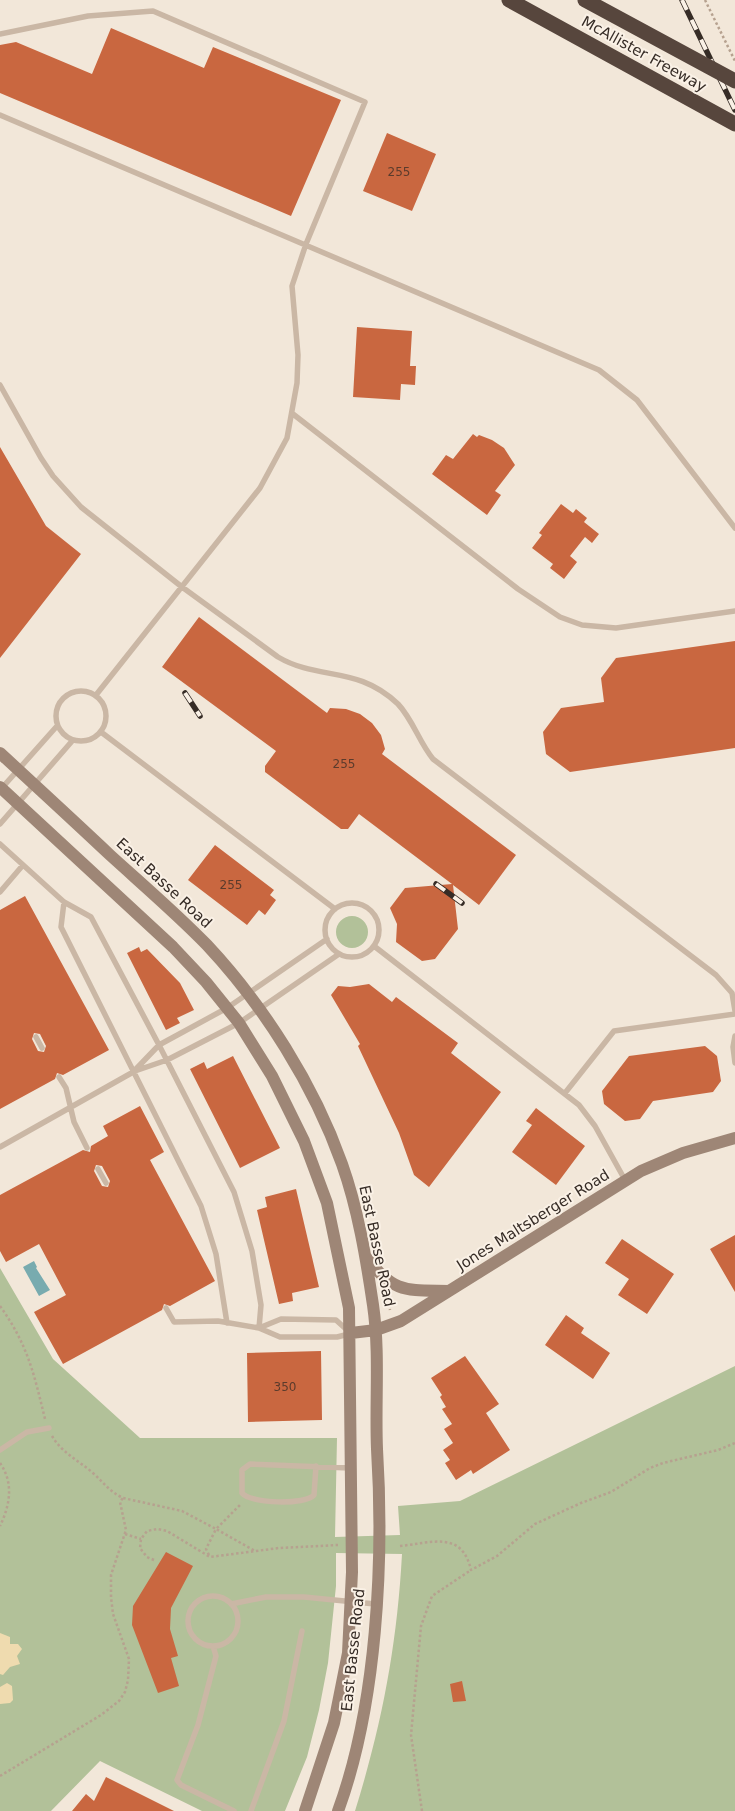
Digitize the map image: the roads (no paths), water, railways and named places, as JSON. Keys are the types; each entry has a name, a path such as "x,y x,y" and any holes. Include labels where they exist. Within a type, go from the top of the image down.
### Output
{"highway":[{"name":"McAllister Freeway","path":"510,0 735,124"},
{"name":"McAllister Freeway","path":"585,0 735,80"}],"main road":[{"name":"East Basse Road","path":"0,753 207,946 248,995 291,1059 327,1129 342,1164 365,1255 376,1330 377,1441 381,1513 373,1649 356,1755 338,1811"},
{"name":"East Basse Road","path":"1,789 173,947 206,982 239,1023 272,1076 304,1141 327,1203 348,1302 350,1333 352,1468 350,1602 348,1653 334,1723 305,1811"},
{"name":"Jones Maltsberger Road","path":"350,1333 376,1330 401,1321 626,1181 683,1153 735,1138"},
{"path":"365,1255 380,1276 400,1288 449,1291"}],"lane":[{"path":"0,34 88,16 153,11 365,102 306,244 292,286 298,355 293,414 288,438 260,488 96,695"},
{"path":"0,114 599,370 637,400 735,528"},
{"path":"0,385 41,458 65,490 93,519 182,587 286,662 362,680 391,698 407,716 424,748 433,759 716,975 732,994 735,1012 614,1030 566,1093"},
{"path":"293,414 518,590 560,617 582,625 616,628 735,611"},
{"path":"88,691 96,695 103,703 106,713 105,723 101,732 93,739 83,742 73,740 61,732 55,717 57,707 69,693 88,691"},
{"path":"1,789 58,726"},
{"path":"101,732 335,909"},
{"path":"0,824 73,740"},
{"path":"0,844 64,902 91,917 234,1192 252,1251 261,1305 259,1328"},
{"path":"0,892 23,865"},
{"path":"64,902 61,927 135,1071 201,1206 216,1254 227,1323"},
{"path":"348,903 357,903 373,912 379,929 374,946 362,955 346,956 339,954 327,939 326,923 335,909 348,903"},
{"path":"135,1071 159,1045 248,995 327,939"},
{"path":"374,946 580,1105 596,1126 626,1181"},
{"path":"0,1147 135,1071 167,1060 239,1023 339,954"},
{"path":"735,1036 733,1047 735,1063"},
{"path":"36,1037 42,1048"},
{"path":"59,1077 66,1088 74,1122 87,1148"},
{"path":"98,1169 106,1183"},
{"path":"166,1308 174,1322 227,1323 259,1328 280,1336 337,1337 350,1333"},
{"path":"259,1328 281,1319 336,1320 350,1333"},
{"path":"0,1450 27,1432 49,1428"},
{"path":"316,1466 314,1494 307,1501 258,1501 247,1498 242,1493 242,1470 250,1464 316,1466 352,1468"},
{"path":"232,1604 238,1619 237,1627 228,1641 213,1646 206,1645 192,1636 188,1621 189,1612 200,1599 208,1596 217,1596 232,1604 266,1597 304,1597 375,1604"},
{"path":"251,1811 284,1721 302,1631"},
{"path":"213,1646 216,1656 205,1699 177,1780 181,1785 234,1811"}],"water":[{"path":"34,1261 36,1268 50,1290 39,1296 23,1267"}],"railway":[{"path":"682,0 735,110"},
{"path":"185,693 200,716"},
{"path":"436,884 462,903"}]}
